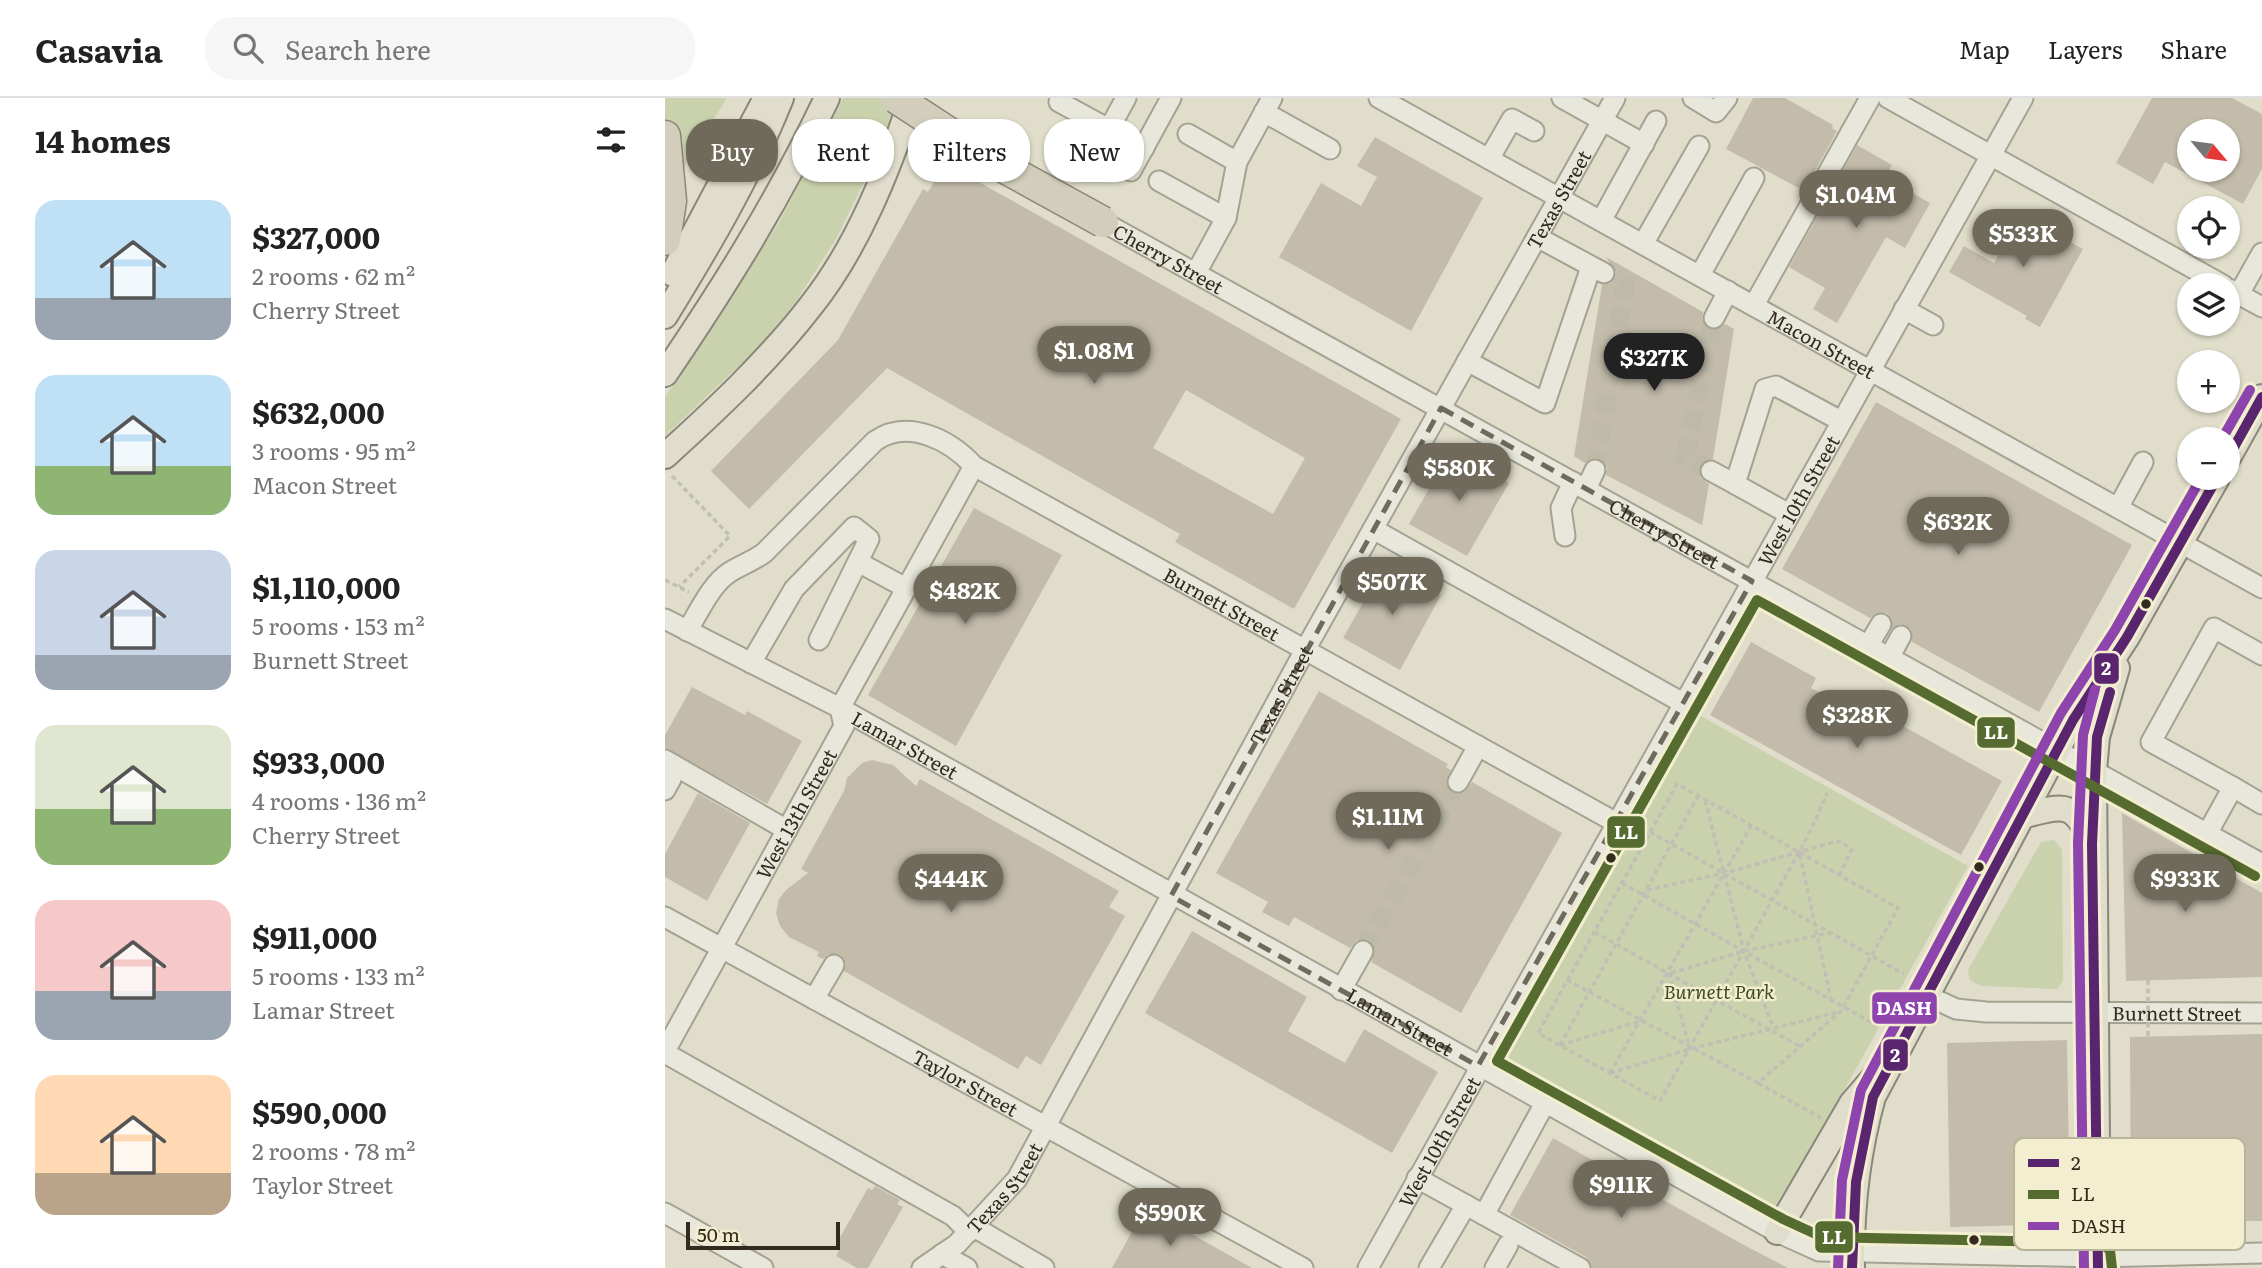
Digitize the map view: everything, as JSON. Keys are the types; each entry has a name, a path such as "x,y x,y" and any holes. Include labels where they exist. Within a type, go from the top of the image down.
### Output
{"highway":[{"path":"896,98 994,162 1104,222"},
{"path":"665,136 671,201 665,240"}],"main road":[{"path":"665,287 766,98"},
{"path":"665,316 710,243 766,136 781,98"},
{"path":"665,374 738,266 784,187 827,98"},
{"path":"668,465 811,306 861,225 897,143 912,98"},
{"path":"2240,436 2262,397"},
{"path":"1852,1261 1854,1182 1873,1097 2073,720 2127,637 2210,490"},
{"path":"2097,1138 2092,844 2094,771 2097,737 2127,637"},
{"path":"2021,816 2062,806 2072,810 2082,821 2092,844"},
{"path":"1777,1232 1852,1103 1896,1050"}],"street":[{"path":"1114,119 1126,98"},
{"path":"1144,148 1171,98"},
{"name":"Macon Street","path":"1380,98 2262,588"},
{"path":"1562,98 1644,144"},
{"name":"Texas Street","path":"922,1268 972,1230 1017,1180 1305,650 1615,98"},
{"path":"1693,98 1716,112 1727,98"},
{"path":"1754,305 1870,98"},
{"path":"1888,98 2201,273"},
{"name":"West 10th Street","path":"1368,1268 1478,1066 2023,98"},
{"path":"1059,102 1090,119"},
{"path":"1196,273 1226,218 1237,162 1268,105 1330,149"},
{"path":"1489,159 1512,118 1534,131"},
{"path":"1601,221 1656,121"},
{"path":"1188,134 1237,162"},
{"path":"1643,244 1699,146"},
{"path":"1700,275 1755,178"},
{"path":"1159,181 1226,218"},
{"name":"Cherry Street","path":"1104,222 2262,864"},
{"path":"1467,361 1545,403 1597,270 1537,236"},
{"path":"2240,278 2262,253"},
{"path":"1714,318 1728,291"},
{"path":"2240,295 2262,307"},
{"path":"1905,309 1933,325"},
{"path":"1735,484 1765,389 1776,386 1842,421"},
{"name":"Burnett Street","path":"687,631 716,584 730,572 748,565 764,553 884,435 896,432 927,435 957,448 974,466 1615,822"},
{"path":"2118,508 2143,462"},
{"name":"West 13th Street","path":"665,1052 844,726 840,708 974,466"},
{"path":"1565,536 1560,508 1595,470"},
{"path":"1711,471 1789,514"},
{"path":"751,663 795,589 854,527 869,539 819,640"},
{"path":"1373,529 1683,702"},
{"path":"858,562 907,588"},
{"name":"Lamar Street","path":"665,619 840,708 1171,896 1777,1232 1819,1251 1852,1261 2098,1262 2173,1255 2262,1253"},
{"path":"1868,646 1881,624"},
{"path":"2262,655 2214,628 2151,742 2262,804"},
{"path":"1889,658 1901,636"},
{"path":"1458,782 1478,746"},
{"path":"665,760 786,830"},
{"path":"2207,834 2232,787"},
{"name":"Taylor Street","path":"665,917 1303,1268"},
{"path":"1341,990 1363,951"},
{"path":"814,999 834,965"},
{"name":"Burnett Street","path":"1926,995 1956,1009 1986,1012 2262,1013"},
{"path":"665,1052 953,1216 972,1230 1044,1268"},
{"path":"1484,1215 1545,1103"},
{"path":"1417,1178 1580,1268"},
{"path":"1429,1268 1465,1205"},
{"path":"665,1213 763,1268"},
{"path":"1496,1268 1509,1245"},
{"path":"2173,1250 2173,1255"},
{"path":"942,1254 967,1268"}],"path":[{"path":"668,465 730,536 679,587"},
{"path":"1758,1083 1842,1009 1898,908 1799,853 1677,784 1538,1033 1660,1101 1799,853 1828,793"},
{"path":"1560,1045 1698,796"},
{"path":"1705,800 1744,951 1773,1027"},
{"path":"1610,1073 1751,826"},
{"path":"1650,832 1904,974"},
{"path":"1644,893 1838,841 1851,849 1839,875"},
{"path":"1799,853 1817,925 1831,1000"},
{"path":"1622,883 1831,1000 1842,1009 1875,1025"},
{"path":"1594,932 1799,1046"},
{"path":"1669,973 1744,951 1831,933"},
{"path":"1669,973 1690,1048"},
{"path":"1567,980 1823,1119"},
{"path":"2148,980 2148,1036"},
{"path":"1610,1073 1690,1048 1842,1009"},
{"path":"1560,1045 1641,1021"}],"highlighted area":[{"path":"1441,408 1752,581 1478,1066 1171,896"}],"green space":[{"path":"665,98 727,98 714,119 686,119 686,164 665,198"},
{"path":"843,98 897,98 890,119 832,119"},
{"path":"800,182 864,182 836,239 797,300 763,343 665,436 665,397 780,221"},
{"name":"Burnett Park","path":"1692,711 1968,866 1778,1210 1510,1059 1506,1045"},
{"path":"2054,840 2062,850 2063,981 2057,989 1981,986 1970,980 1968,970 2041,842"}],"building":[{"path":"1753,98 1785,98 1833,125 1832,128 1837,131 1804,191 1726,149"},
{"path":"2152,98 2232,98 2262,114 2262,169 2243,204 2240,202 2240,196 2228,196 2202,182 2240,182 2240,119 2177,119 2177,168 2165,162 2153,184 2116,163"},
{"path":"1375,137 1483,198 1411,331 1279,257 1321,183 1361,206 1377,177 1357,166"},
{"path":"1857,145 1892,165 1885,178 1930,203 1905,248 1886,237 1837,323 1813,309 1825,288 1789,267"},
{"path":"934,182 979,182 1401,419 1294,609 1175,542 1180,534 887,368 749,509 711,471 838,340 923,189 928,192","holes":["1186,390 1305,458 1273,514 1153,448"]},
{"path":"2021,214 2083,249 2040,327 2025,319 2027,316 1949,272 1964,246 1994,263"},
{"path":"1606,257 1703,312 1702,319 1708,328 1715,330 1725,324 1734,329 1713,459 1704,461 1699,471 1701,478 1709,484 1702,525 1606,475 1607,468 1601,459 1593,458 1585,463 1574,456 1602,285 1611,283 1616,273"},
{"path":"1876,402 2132,545 2039,712 1912,642 1911,629 1901,624 1892,628 1892,619 1887,613 1876,613 1870,618 1782,569"},
{"path":"1451,450 1509,483 1467,556 1409,524"},
{"path":"974,508 1062,555 956,746 868,695"},
{"path":"1385,564 1441,595 1400,670 1343,638"},
{"path":"1751,642 1816,678 1811,688 1859,715 1865,705 2002,781 1961,855 1710,715"},
{"path":"692,687 745,715 747,711 802,741 767,804 665,748 665,735"},
{"path":"1319,691 1448,764 1446,767 1451,770 1446,783 1452,792 1464,793 1472,782 1562,833 1461,1013 1371,962 1375,950 1370,941 1357,940 1350,948 1294,917 1289,926 1262,912 1268,902 1216,873"},
{"path":"872,760 893,765 916,786 920,779 1119,891 1109,907 1125,916 1041,1065 1026,1056 1018,1069 844,971 846,964 841,955 829,954 823,959 817,956 819,952 789,937 780,926 776,913 779,899 808,873 801,869 844,791 847,778 862,763"},
{"path":"698,793 750,823 707,901 665,877 665,854"},
{"path":"2122,813 2262,893 2262,977 2126,981"},
{"path":"1192,931 1307,997 1288,1031 1345,1063 1364,1029 1438,1072 1392,1153 1145,1013"},
{"path":"2262,1034 2262,1221 2245,1221 2245,1138 2131,1138 2130,1037"},
{"path":"2067,1040 2069,1138 2014,1138 2014,1225 1950,1227 1947,1043"},
{"path":"1553,1138 1788,1268 1592,1268 1586,1257 1510,1215"},
{"path":"875,1186 900,1200 897,1204 903,1207 868,1268 857,1268 836,1256 839,1251 834,1248 868,1188 872,1190"},
{"path":"1145,1208 1252,1268 1112,1268"}],"tunnel":[{"path":"1595,470 1625,286 1604,273"},
{"path":"1711,471 1685,457 1714,318"},
{"path":"1363,951 1458,782"}],"transit line":[{"name":"DASH","path":"2229,427 2250,390"},
{"name":"2","path":"2240,436 2262,397"},
{"name":"DASH","path":"1838,1268 1842,1180 1861,1090 2061,713 2115,630 2194,490"},
{"name":"2","path":"1852,1268 1856,1182 1873,1097 2073,720 2127,637 2210,490"},
{"name":"LL","path":"2014,1241 1822,1237 1783,1219 1497,1061 1757,600 2255,876"},
{"name":"DASH","path":"2082,1138 2078,843 2083,735 2095,689"},
{"name":"2","path":"2096,1138 2092,844 2097,737 2110,692"},
{"name":"DASH","path":"2084,1250 2084,1268"},
{"name":"2","path":"2098,1250 2098,1268"},
{"name":"LL","path":"2110,1250 2112,1268"}]}
